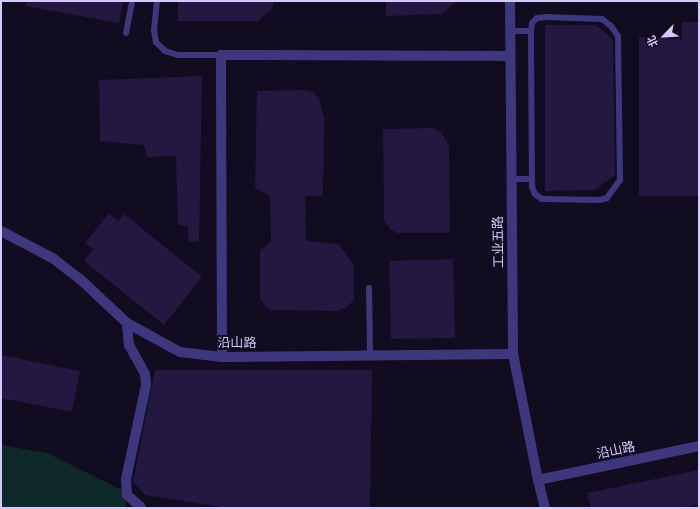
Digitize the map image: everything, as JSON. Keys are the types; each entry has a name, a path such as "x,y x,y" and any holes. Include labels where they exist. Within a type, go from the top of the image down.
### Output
{"street":[{"name":"工业五路","path":"510,1 513,354 545,508"},
{"path":"222,357 221,55 510,56"},
{"name":"沿山路","path":"1,230 54,258 80,278 127,323 180,352 222,357 513,354"},
{"path":"127,323 129,345 146,374 146,385 126,479 127,495 142,508"},
{"name":"沿山路","path":"538,480 699,446"}],"lane":[{"path":"126,33 132,1"},
{"path":"157,1 154,30 156,42 165,51 178,55 221,55"},
{"path":"537,18 602,19 611,26 618,36 620,180 616,189 607,198 600,200 542,199 535,194 532,179 532,23 537,18"},
{"path":"510,31 531,31"},
{"path":"511,179 532,179"},
{"path":"369,288 370,355"}],"green space":[{"path":"1,445 47,453 130,494 127,495 125,508 1,508"}],"building":[{"path":"26,1 123,1 119,23 26,6"},
{"path":"178,1 274,1 272,9 258,21 178,21"},
{"path":"386,1 456,1 442,14 386,16"},
{"path":"682,22 699,22 699,196 639,196 639,37 682,39"},
{"path":"545,25 596,25 613,40 615,175 595,190 545,191"},
{"path":"202,76 199,241 189,242 188,226 178,225 176,156 147,157 144,145 100,141 99,80"},
{"path":"304,90 313,92 319,99 324,118 323,196 305,196 306,241 339,244 354,266 354,300 346,308 335,311 270,310 260,300 260,251 271,241 270,196 255,188 257,91"},
{"path":"434,128 442,133 449,146 450,233 397,233 390,229 384,220 383,129"},
{"path":"109,213 118,221 124,214 202,277 164,325 84,261 93,249 85,243"},
{"path":"453,259 455,338 391,339 389,261"},
{"path":"1,355 80,371 72,412 1,398"},
{"path":"155,370 372,370 370,508 228,508 145,495 133,482"},
{"path":"699,470 699,504 682,508 591,508 587,493"}]}
